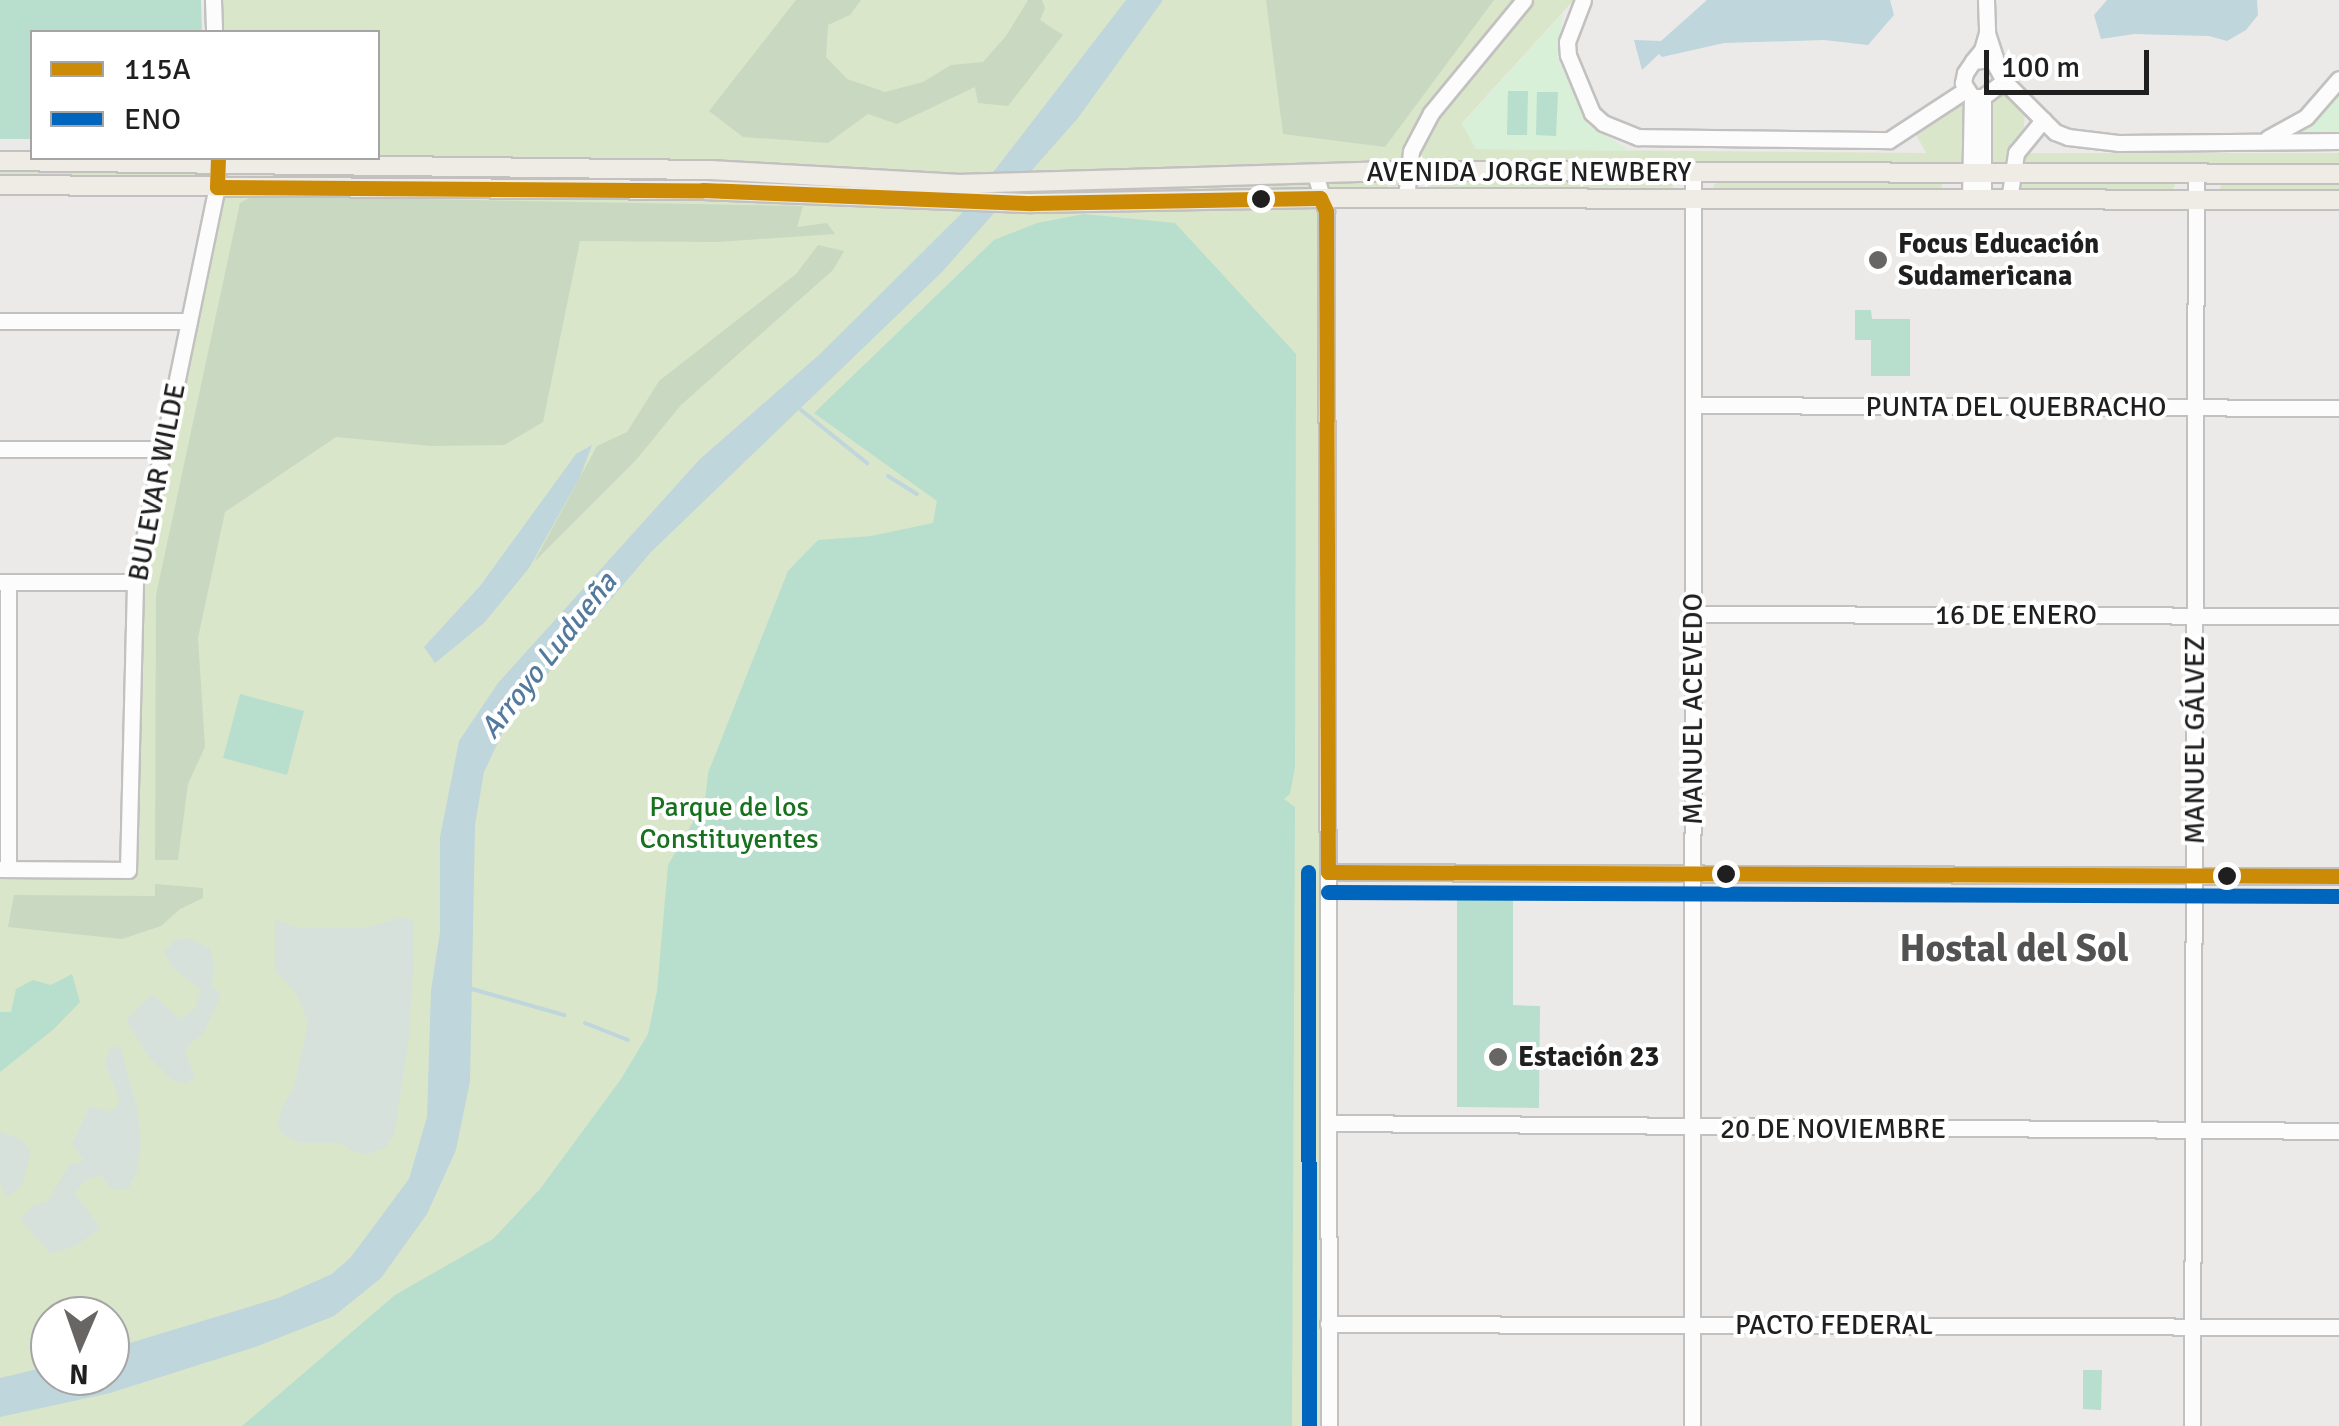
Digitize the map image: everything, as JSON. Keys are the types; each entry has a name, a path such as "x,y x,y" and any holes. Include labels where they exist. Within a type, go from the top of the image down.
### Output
{"main road":[{"name":"AVENIDA JORGE NEWBERY","path":"0,161 710,170 958,184 1408,171 2339,174"},
{"name":"AVENIDA JORGE NEWBERY","path":"0,185 704,190 1032,203 1320,198 2339,200"}],"street":[{"path":"213,0 214,30"},
{"path":"1406,198 1411,150 1431,113 1524,0"},
{"path":"1584,0 1567,42 1568,55 1592,112 1603,123 1638,137 1889,140 1973,95 2001,74"},
{"path":"1986,0 1987,33 2001,74"},
{"path":"1977,200 1973,95 1965,72 1987,33"},
{"path":"1973,61 1984,58 2055,132 2088,140 2339,142"},
{"path":"2265,140 2306,117 2339,79"},
{"path":"2009,200 2010,173 2023,140 2042,120"},
{"name":"BULEVAR WILDE","path":"4,869 128,870 135,582 218,187 218,161"},
{"name":"MANUEL ACEVEDO","path":"1692,1426 1694,172"},
{"path":"1315,174 1326,212 1329,1426"},
{"name":"MANUEL GÁLVEZ","path":"2192,1426 2196,174"},
{"path":"0,321 189,321"},
{"name":"PUNTA DEL QUEBRACHO","path":"1693,405 2339,408"},
{"path":"0,448 162,449"},
{"path":"4,869 4,582 135,582"},
{"name":"16 DE ENERO","path":"1693,614 2339,616"},
{"path":"1328,872 2339,876"},
{"name":"20 DE NOVIEMBRE","path":"1328,1123 1692,1129 2339,1130"},
{"name":"PACTO FEDERAL","path":"1328,1324 2339,1327"}],"green space":[{"path":"0,0 201,0 202,30 30,30 30,139 0,139"},
{"name":"Parque de los Constituyentes","path":"213,0 1574,0 1462,123 1476,149 1926,153 1915,133 1917,127 1957,104 1987,103 2005,91 2025,109 2024,128 2011,153 2339,153 2339,174 1409,171 1406,187 1388,186 1383,192 1328,192 1327,186 1316,186 1326,211 1329,1426 0,1426 0,869 128,870 135,582 218,160 380,160 380,30 214,30"},
{"path":"796,0 861,0 850,15 828,25 826,57 847,79 885,92 923,82 951,65 983,62 1006,36 1028,0 1042,0 1045,8 1040,20 1063,35 1008,106 978,103 975,87 897,124 868,114 828,143 743,137 709,111"},
{"path":"1266,0 1494,0 1385,147 1283,134"},
{"path":"1563,13 1557,56 1587,124 1630,151 1476,149 1462,124"},
{"path":"2339,87 2339,138 2297,138 2291,132"},
{"path":"1508,91 1528,91 1527,135 1507,135"},
{"path":"1537,92 1558,92 1556,136 1536,135"},
{"path":"0,166 197,170 201,177 0,176"},
{"path":"1434,179 1668,179 1673,185 1672,190 1428,190"},
{"path":"2010,180 2175,185 2170,194 2011,193"},
{"path":"1719,181 1940,181 1943,189 1940,193 1718,192 1713,186"},
{"path":"2222,182 2339,182 2339,194 2219,192"},
{"path":"253,196 803,206 797,227 827,223 835,234 717,242 580,241 543,422 504,445 431,446 336,437 225,512 198,638 205,747 188,784 178,860 155,860 156,595 240,203"},
{"path":"1084,214 1175,223 1296,354 1295,767 1290,794 1284,799 1295,807 1292,1426 242,1426 395,1295 493,1239 540,1189 621,1079 648,1034 657,991 668,865 705,801 708,773 788,571 818,540 871,536 933,523 937,501 814,413 994,240 1037,223"},
{"path":"818,245 844,251 833,270 681,405 636,460 534,562 597,446 627,432 659,381 796,274"},
{"path":"1855,310 1871,310 1872,319 1910,319 1910,376 1871,376 1871,340 1855,340"},
{"path":"240,694 304,711 287,775 223,758"},
{"path":"155,884 203,888 203,898 180,909 161,926 122,939 8,927 14,895 155,896"},
{"path":"1513,898 1513,1005 1540,1006 1539,1108 1457,1107 1457,899"},
{"path":"72,974 80,1002 54,1029 0,1072 0,1012 11,1012 16,989 33,980 51,985"},
{"path":"2083,1370 2102,1370 2101,1410 2083,1409"}],"shaded area":[{"path":"402,917 414,921 414,954 409,1037 394,1136 385,1148 368,1154 353,1152 341,1143 300,1143 284,1136 278,1125 281,1110 295,1084 308,1022 297,995 275,971 275,919 299,928 365,928"},
{"path":"188,938 210,948 215,968 212,986 221,995 202,1036 192,1041 185,1052 195,1077 187,1084 173,1081 148,1056 126,1020 152,994 181,1020 195,1008 201,990 172,967 164,952 175,940"},
{"path":"120,1046 138,1111 141,1147 137,1172 128,1189 113,1190 100,1175 83,1182 75,1194 101,1228 77,1245 51,1254 20,1219 31,1207 48,1201 69,1165 84,1161 72,1143 90,1106 111,1112 120,1101 105,1063 109,1049"},
{"path":"0,1131 23,1141 31,1152 22,1186 7,1198 0,1184"}],"water":[{"name":"Arroyo Ludueña","path":"1126,0 1163,0 1078,118 942,272 651,552 509,719 484,772 475,825 470,1081 456,1150 427,1214 381,1278 334,1316 258,1346 130,1387 130,1343 278,1298 332,1274 351,1257 409,1179 427,1117 431,990 440,932 440,837 459,741 498,683 700,459 820,354 961,214"},
{"path":"1707,0 1890,0 1894,15 1868,45 1824,40 1724,43 1662,57 1659,54 1642,70 1634,40 1661,41"},
{"path":"2107,0 2257,0 2258,15 2246,30 2227,41 2209,36 2134,34 2101,39 2094,15"},
{"path":"592,445 580,477 529,568 484,623 435,663 424,647 480,586 576,454"},
{"name":"Arroyo Ludueña","path":"30,1371 30,1396 96,1396 0,1417 0,1378"}],"waterway":[{"path":"801,410 867,463"},
{"path":"888,476 917,494"},
{"path":"472,989 564,1015"},
{"path":"585,1023 628,1040"}],"transit line":[{"name":"115A","path":"218,160 217,187 703,190 1032,203 1320,198"},
{"name":"115A","path":"1320,198 1326,211 1328,872"},
{"name":"ENO","path":"1308,872 1309,1426"},
{"name":"115A","path":"1328,872 2339,876"},
{"name":"ENO","path":"1328,892 2339,896"}],"place":[{"name":"Focus Educación Sudamericana","path":"1878,260"},
{"name":"Estación 23","path":"1498,1057"}],"district":[{"name":"Hostal del Sol","path":"2014,949"}]}
